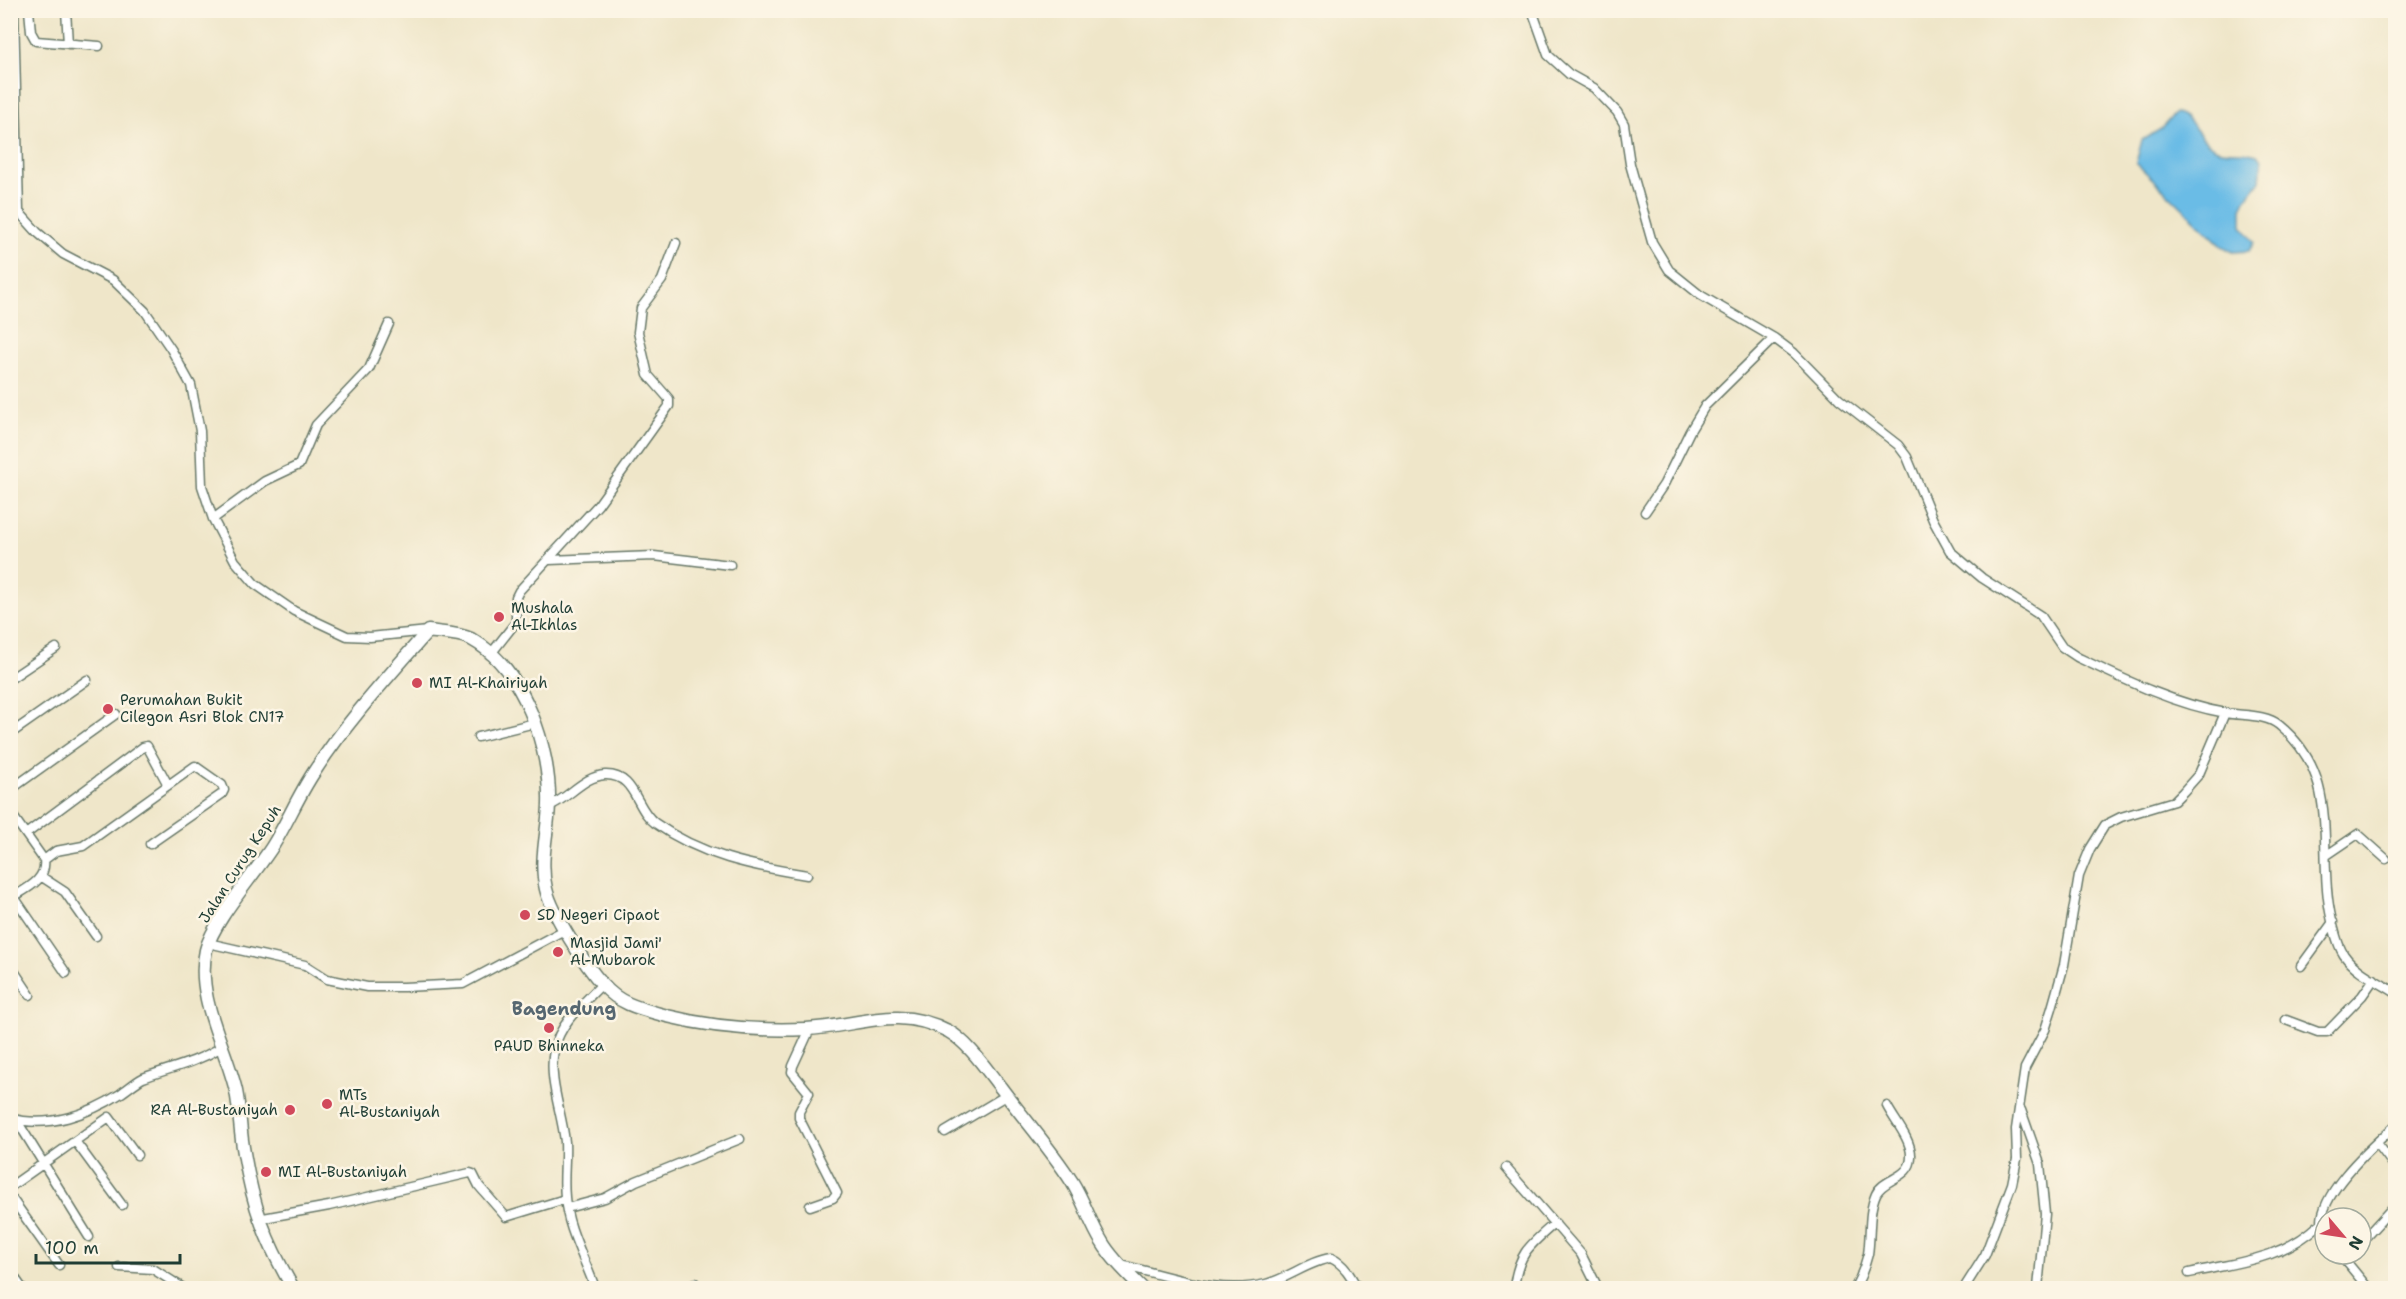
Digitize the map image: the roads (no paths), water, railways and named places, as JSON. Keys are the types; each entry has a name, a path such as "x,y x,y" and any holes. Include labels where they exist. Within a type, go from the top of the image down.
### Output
{"street":[{"path":"14,10 19,212"},
{"path":"29,10 31,32 36,41 99,46"},
{"path":"66,10 68,44"},
{"path":"1532,10 1544,46 1556,64 1594,88 1620,118 1652,242 1669,270 1700,295 1774,338 1794,353 1839,399 1904,451 1933,520 1956,558 2041,616 2056,640 2068,652 2159,694 2225,713 2275,721 2301,748 2312,767 2324,808 2327,901 2344,954 2373,980 2396,993"},
{"path":"10,203 37,232 63,254 113,280 145,311 171,349 190,385 200,431 202,486 213,519 235,561 255,584 319,624 347,636 370,637 428,631 470,638 503,668 520,692 535,723 547,763 549,806 544,843 544,874 547,891 566,929 602,984 628,1005 692,1023 734,1030 810,1029 897,1016 932,1023 962,1041 1007,1095 1071,1181 1100,1239 1142,1288"},
{"path":"490,655 516,622 516,597 519,591 598,505 669,406 669,399 648,375 638,332 641,308 662,280 676,243"},
{"path":"213,519 265,481 299,465 316,425 369,369 389,324"},
{"path":"1645,512 1664,484 1705,406 1774,338"},
{"path":"549,560 654,556 730,565"},
{"name":"Jalan Curug Kepuh","path":"293,1288 270,1249 258,1219 244,1153 236,1090 220,1047 207,999 205,963 208,943 273,846 314,773 363,705 428,631"},
{"path":"10,679 56,648"},
{"path":"10,734 87,680"},
{"path":"1966,1287 1985,1255 2012,1184 2025,1068 2045,1030 2052,1008 2064,965 2079,876 2090,849 2105,825 2121,817 2174,801 2183,792 2199,774 2225,713"},
{"path":"10,790 116,714"},
{"path":"478,737 535,723"},
{"path":"26,834 145,746 168,783"},
{"path":"44,860 56,851 83,846 168,783 195,766 222,785 224,790 206,806 150,844"},
{"path":"549,806 566,798 592,778 605,775 619,778 629,784 653,822 709,854 747,866 807,875"},
{"path":"10,812 44,860 45,869 42,878 12,896 66,973"},
{"path":"2327,855 2358,834 2386,860"},
{"path":"42,878 65,892 96,936"},
{"path":"2301,966 2333,922"},
{"path":"208,943 305,965 327,980 367,987 404,987 463,984 566,929"},
{"path":"10,964 30,995"},
{"path":"2286,1020 2318,1032 2327,1032 2362,996 2373,980"},
{"path":"595,1288 582,1259 566,1203 565,1142 553,1074 554,1051 568,1020 602,984"},
{"path":"810,1029 792,1072 809,1093 799,1112 799,1118 837,1193 833,1198 810,1206"},
{"path":"10,1118 50,1120 81,1115 120,1094 140,1079 198,1061 220,1047"},
{"path":"945,1132 1007,1095"},
{"path":"1855,1288 1866,1262 1876,1194 1884,1184 1901,1176 1910,1166 1910,1148 1887,1106"},
{"path":"2020,1107 2040,1164 2045,1214 2038,1288"},
{"path":"10,1187 109,1117 137,1155"},
{"path":"19,1124 89,1237"},
{"path":"2324,1206 2377,1143 2396,1125"},
{"path":"258,1219 329,1206 470,1173 506,1217 566,1203 605,1198 636,1181 740,1139"},
{"path":"75,1141 122,1205"},
{"path":"2377,1143 2396,1168"},
{"path":"1506,1168 1581,1254 1598,1288"},
{"path":"10,1196 58,1265"},
{"path":"2373,1229 2396,1204"},
{"path":"1514,1288 1520,1258 1528,1247 1555,1223"},
{"path":"2189,1273 2275,1254 2293,1247 2313,1231"},
{"path":"1120,1264 1198,1285 1239,1288 1271,1286 1332,1258 1350,1274 1357,1288"},
{"path":"2352,1266 2368,1288"},
{"path":"118,1267 153,1269 183,1288"},
{"path":"10,1271 22,1288"},
{"path":"685,1288 696,1282"}],"water":[{"path":"2175,113 2190,122 2213,147 2225,151 2251,152 2262,159 2260,181 2244,201 2242,208 2242,226 2254,242 2249,251 2233,252 2222,246 2136,163 2142,140 2161,129"}],"place":[{"name":"Mushala Al-Ikhlas","path":"499,617"},
{"name":"MI Al-Khairiyah","path":"417,683"},
{"name":"Perumahan Bukit Cilegon Asri Blok CN17","path":"108,709"},
{"name":"SD Negeri Cipaot","path":"525,915"},
{"name":"Masjid Jami' Al-Mubarok","path":"558,952"},
{"name":"PAUD Bhinneka","path":"549,1028"},
{"name":"MTs Al-Bustaniyah","path":"327,1104"},
{"name":"RA Al-Bustaniyah","path":"290,1110"},
{"name":"MI Al-Bustaniyah","path":"266,1172"}],"district":[{"name":"Bagendung","path":"564,1009"}]}
